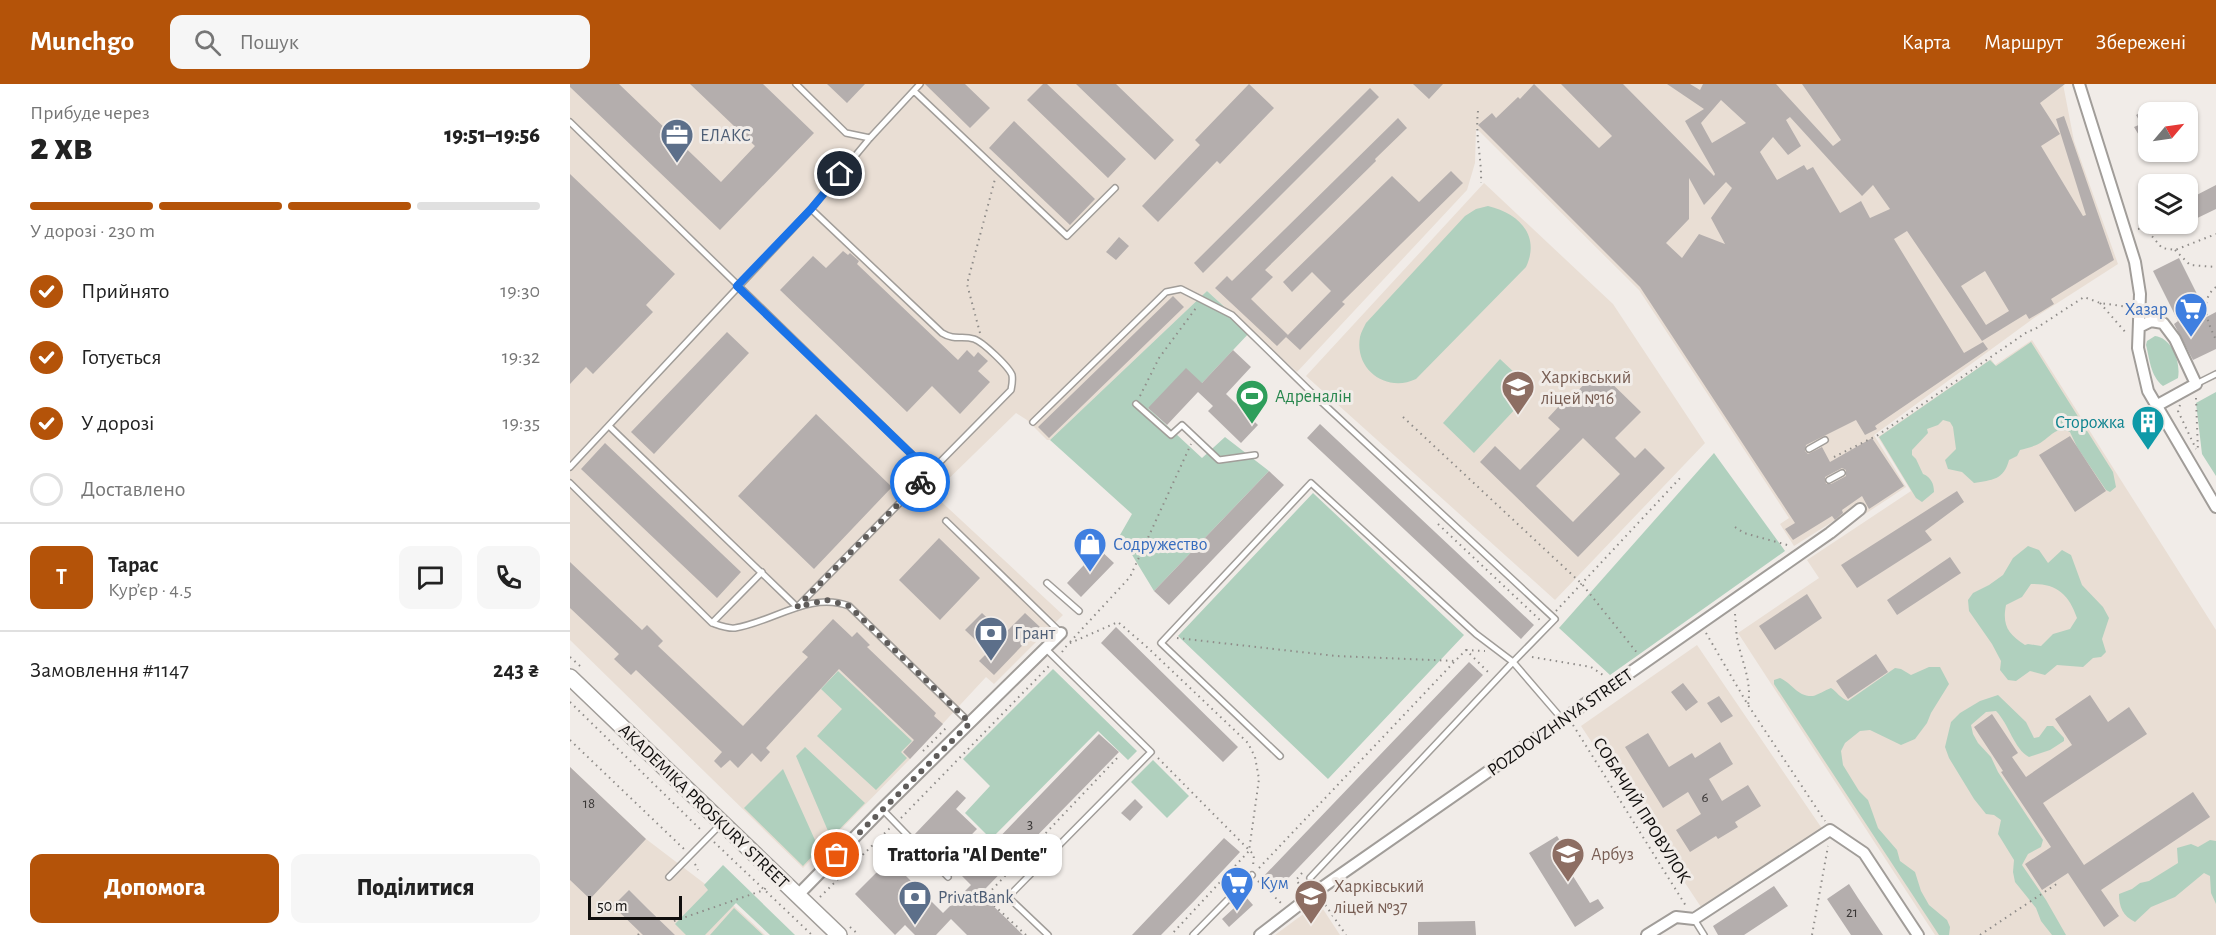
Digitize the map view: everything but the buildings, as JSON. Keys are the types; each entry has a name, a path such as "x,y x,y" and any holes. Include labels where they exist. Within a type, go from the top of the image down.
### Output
{"street":[{"path":"2079,84 2126,230 2136,270 2140,310 2138,348 2148,391 2216,507"},
{"path":"2139,327 2151,321 2163,324 2175,339 2196,388 2156,406"},
{"name":"POZDOVZHNYA STREET","path":"1260,935 1311,891 1563,721 1860,509"},
{"path":"798,896 882,809 1061,633"},
{"name":"AKADEMIKA PROSKURY STREET","path":"570,677 839,935"},
{"path":"1647,935 1676,917 1694,919 1830,830 1864,853 1918,935"}],"lane":[{"path":"796,84 846,133 870,138"},
{"path":"570,465 811,209 870,138 920,84"},
{"path":"914,91 1067,237 1115,188"},
{"path":"570,122 930,472"},
{"path":"797,607 1011,390 1013,384 1011,372 983,344 969,338 955,339 942,333 811,209"},
{"path":"1033,422 1166,292 1180,289 1232,315 1313,394 1555,619 1310,878"},
{"path":"2196,388 2216,374"},
{"path":"1136,404 1171,435 1182,425 1219,460 1255,455"},
{"path":"609,426 797,607"},
{"path":"1809,449 1825,440"},
{"path":"1829,480 1842,473"},
{"path":"570,483 712,623 733,628 797,607 827,600 849,606 970,723"},
{"path":"1280,756 1161,643 1311,483 1476,634 1513,662 1563,721"},
{"path":"946,521 1061,633"},
{"path":"712,623 762,572"},
{"path":"1047,583 1079,611"},
{"path":"1045,648 1151,752 1008,897 1048,935"},
{"path":"882,809 948,877"},
{"path":"669,877 722,823"},
{"path":"1193,935 1252,875"},
{"path":"1694,919 1704,935"}],"path":[{"path":"1478,111 1476,128 1482,170 1481,183"},
{"path":"983,344 967,284 997,171"},
{"path":"2126,230 2145,228 2162,248 2175,249 2216,234"},
{"path":"2175,249 2190,265 2216,267"},
{"path":"2216,287 2211,291 2206,310 2206,316 2216,340"},
{"path":"1834,457 1878,435 2027,332 2084,297 2100,303 2140,310"},
{"path":"1136,404 1160,358 1202,299"},
{"path":"2100,303 2138,348"},
{"path":"2182,400 2178,411 2198,453 2196,388"},
{"path":"1403,417 1582,584 1641,659"},
{"path":"1068,644 1130,577 1194,436"},
{"path":"1561,606 1682,476"},
{"path":"1434,520 1544,623"},
{"path":"1735,527 1744,533 1796,547"},
{"path":"1733,600 1737,638 1747,669 1748,705"},
{"path":"1700,623 1748,705 1830,830 1812,935"},
{"path":"1167,637 1336,656 1455,661"},
{"path":"1252,875 1466,650 1502,653"},
{"path":"1466,650 1491,674"},
{"path":"1520,655 1591,667 1611,681"},
{"path":"570,702 812,935"},
{"name":"СОБАЧИЙ ПРОВУЛОК","path":"1563,721 1571,722 1694,919"},
{"path":"570,740 689,855 698,870"},
{"path":"1171,935 1250,851 1259,778 1255,757 1248,743"},
{"path":"1151,752 1254,855 1252,875"},
{"path":"1026,935 985,897 1119,755"},
{"path":"820,897 920,799"},
{"path":"1304,871 1296,880 1311,891 1346,935"},
{"path":"1252,875 1285,907"},
{"path":"1980,935 2058,883"},
{"path":"674,921 764,890"},
{"path":"843,920 859,935"}],"shaded area":[{"path":"570,84 2063,84 2074,141 2118,264 2034,318 1874,435 1906,487 1865,514 1859,505 1794,546 1780,524 1789,518 1639,290 1476,128 1475,163 1467,190 1297,372 1207,291 1050,440 1047,440 1027,420 1016,413 933,494 1063,615 994,684 986,677 910,759 803,868 570,640"},
{"name":"Харківський ліцей №16","path":"1484,183 1613,304 1705,443 1555,600 1306,376"},
{"path":"2032,340 2216,630 2216,935 1935,935 1738,633 1819,578 1807,560 1911,491 1878,437 1991,359 1995,365"},
{"path":"1697,645 1823,830 1701,907 1581,726"},
{"path":"570,767 646,839 734,906 765,935 570,935"},
{"name":"Харківський ліцей №37","path":"1319,903 1340,935 1275,935 1302,915"}],"green space":[{"path":"1488,206 1509,214 1524,227 1531,245 1526,267 1416,379 1405,383 1394,383 1375,376 1367,368 1359,349 1360,335 1366,323 1465,216 1476,209"},
{"path":"1207,291 1251,331 1202,383 1148,408 1202,458 1225,437 1269,471 1154,591 1120,535 1132,514 1050,440"},
{"path":"2155,336 2171,346 2177,358 2178,378 2163,386 2153,372 2146,345 2147,341"},
{"path":"2031,342 2113,472 2116,487 2110,492 2106,490 2077,447 2070,432 2065,430 2055,432 2038,444 2020,450 2017,456 2009,460 2004,472 1996,478 1974,483 1962,472 1948,469 1945,460 1956,449 1953,427 1950,422 1943,420 1938,425 1927,429 1928,433 1912,450 1912,455 1923,474 1932,481 1934,489 1934,492 1922,502 1916,498 1879,437 1990,360 1996,366"},
{"path":"1500,359 1533,390 1474,453 1443,423"},
{"path":"2216,392 2216,476 2202,454 2196,403"},
{"path":"1714,453 1785,551 1610,675 1559,628"},
{"path":"1313,493 1464,635 1328,779 1178,636"},
{"path":"2028,546 2039,550 2048,563 2062,550 2071,555 2082,585 2103,607 2109,618 2102,639 2106,652 2101,657 2093,658 2083,667 2057,665 2045,675 2030,671 2016,681 2008,680 2000,670 2001,661 1992,644 1969,611 1968,600 1973,593 2003,575 2013,558","holes":["2031,584 2054,588 2066,596 2077,618 2070,629 2053,634 2041,646 2025,645 2010,633 2005,618 2006,605 2022,597"]},
{"path":"1929,667 1940,667 1949,684 1915,739 1901,745 1870,730 1860,731 1845,743 1841,751 1843,765 1859,791 1868,800 1878,828 1897,850 1900,861 1915,872 1921,891 1929,905 1947,920 1950,927 1949,935 1939,935 1774,684 1774,680 1780,678 1807,696 1813,696 1831,688 1848,701 1895,668 1911,675"},
{"path":"1053,669 1137,751 1128,760 1098,731 991,839 965,813 990,786 963,759"},
{"path":"838,671 912,741 901,752 907,758 876,790 817,736 842,709 821,689"},
{"path":"1998,695 2026,722 2034,738 2039,737 2047,726 2053,726 2064,738 2064,741 2050,750 2029,757 2019,748 1996,711 1986,712 1971,725 1978,743 1991,757 1998,772 2043,840 2041,847 2028,854 2022,865 2066,935 2052,935 2041,921 2036,908 2015,882 2014,860 1998,834 2001,820 1994,815 1986,814 1974,799 1949,758 1945,747 1951,722 1960,713 1980,701"},
{"path":"805,747 865,803 831,838 796,756"},
{"path":"1153,760 1189,796 1167,818 1131,782"},
{"path":"783,769 819,849 803,866 744,808"},
{"path":"2210,840 2216,841 2216,904 2211,893 2210,876 2204,873 2175,897 2151,907 2135,922 2125,914 2121,907 2119,894 2149,881 2178,863 2177,848 2191,844 2198,847"},
{"path":"723,865 795,935 770,935 736,903 705,935 686,935 675,924 708,890 704,885"},
{"path":"734,908 763,935 710,935"}],"way so far":[{"path":"837,855 970,723 849,606 827,600 797,607 920,482"}],"place":[{"name":"ЕЛАКС","path":"677,164"},
{"name":"Хазар","path":"2191,338"},
{"name":"Харківський ліцей №16","path":"1518,416"},
{"name":"Адреналін","path":"1252,425"},
{"name":"Сторожка","path":"2148,451"},
{"name":"Содружество","path":"1090,573"},
{"name":"Грант","path":"991,662"},
{"name":"Trattoria \"Al Dente\"","path":"837,855"},
{"name":"Арбуз","path":"1568,883"},
{"name":"Кум","path":"1237,912"},
{"name":"Харківський ліцей №37","path":"1311,925"},
{"name":"PrivatBank","path":"915,926"}],"route":[{"path":"840,174 811,209 737,286 930,472 920,482"}]}
